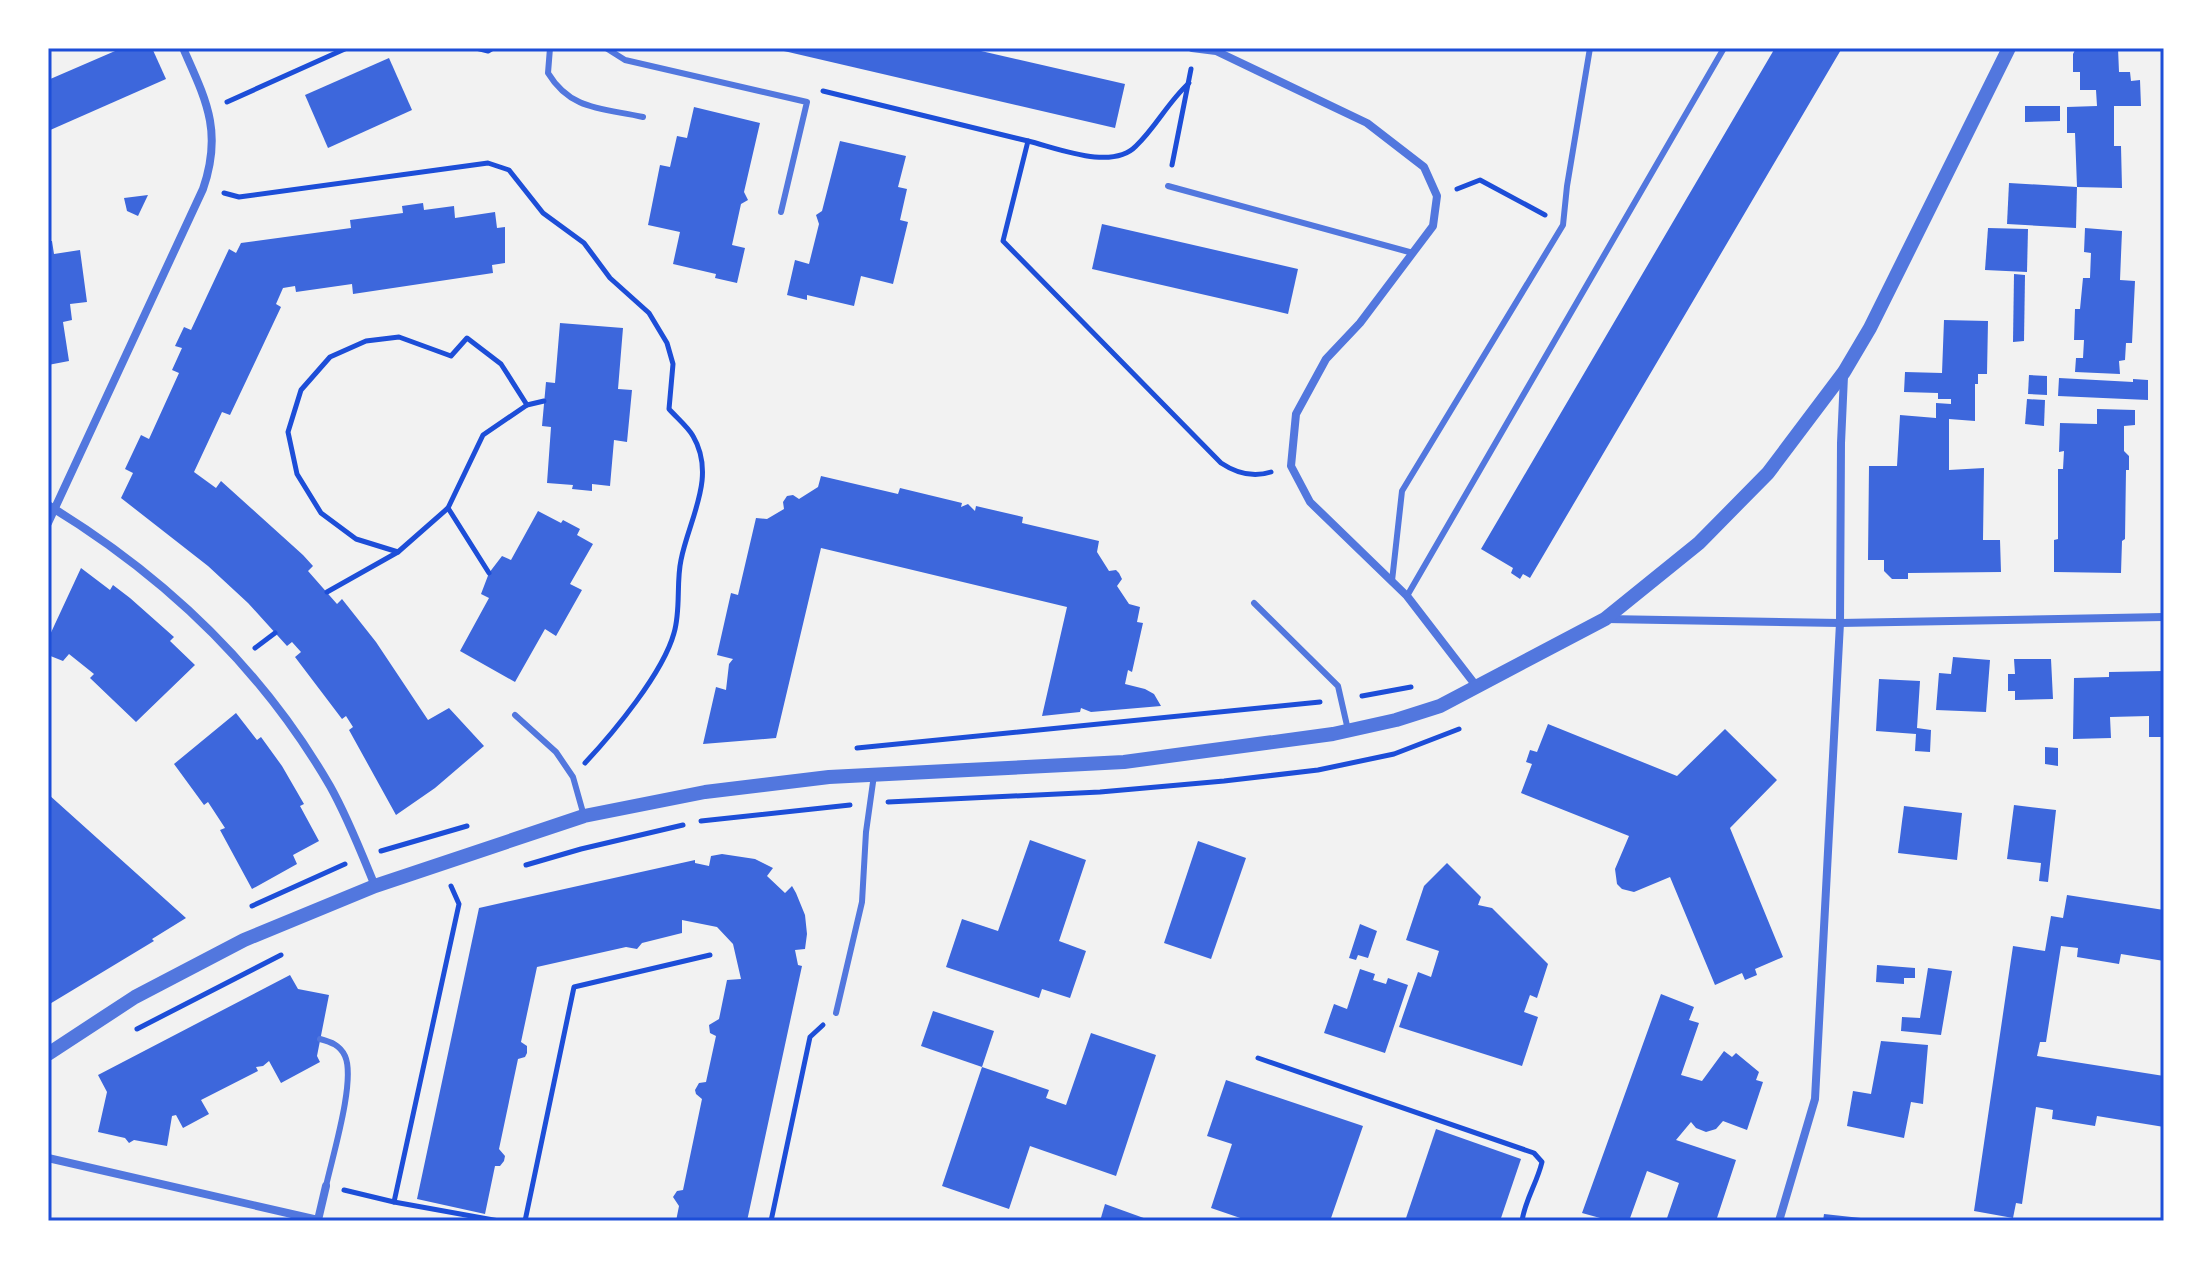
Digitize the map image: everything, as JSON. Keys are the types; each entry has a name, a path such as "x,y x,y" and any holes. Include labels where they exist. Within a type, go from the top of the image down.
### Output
{"street":[{"path":"48,523 51,507 203,189 211,165 214,134 211,116 183,48"},
{"path":"1193,48 1215,49 1367,123 1424,167 1437,196 1433,226 1360,323 1326,359 1296,414 1291,466 1310,502 1407,596 1477,687"},
{"path":"48,1054 135,997 244,940 375,886 584,816 705,792 829,777 1124,762 1348,730 1396,720 1440,706 1605,619 1672,567 1728,516 1768,473 1844,372 1870,328 2009,48"},
{"path":"1779,1221 1815,1099 1840,623 1844,372"},
{"path":"51,507 123,553 165,586 205,622 255,678 330,785 375,886"},
{"path":"1605,619 1840,623 2164,617"},
{"path":"48,1158 318,1220 326,1186"}],"lane":[{"path":"550,48 548,73 565,97 578,103 643,117"},
{"path":"606,48 625,60 807,102 781,212"},
{"path":"1392,581 1402,491 1563,225 1590,48"},
{"path":"1407,596 1724,48"},
{"path":"1168,186 1413,253"},
{"path":"1254,603 1338,686 1348,730"},
{"path":"515,715 556,752 573,777 584,816"},
{"path":"836,1013 862,902 874,775"},
{"path":"320,1039 335,1043 345,1055 350,1076 326,1186"}],"path":[{"path":"211,116 230,100 347,48"},
{"path":"476,48 488,51 493,48"},
{"path":"1168,186 1193,48"},
{"path":"807,102 810,88 1090,157 1112,158 1134,149 1189,83"},
{"path":"1028,141 1003,241 1221,463 1232,471 1259,476 1291,466"},
{"path":"203,189 239,197 488,163 509,170 543,213 584,243 610,278 649,313 667,343 673,364 669,409 693,436 703,463 703,486 681,561 675,632 650,679 610,737 573,777"},
{"path":"1480,180 1563,225"},
{"path":"398,552 356,539 321,513 297,474 288,432 301,390 320,368 330,357 366,341 399,337 451,356 467,338 501,364 527,405"},
{"path":"327,592 398,552 448,508 483,435 527,405 544,401"},
{"path":"448,508 489,573"},
{"path":"523,866 698,822 870,803 1100,792 1287,774 1394,754 1459,729"},
{"path":"394,1202 459,904 441,863"},
{"path":"437,892 466,883"},
{"path":"127,1035 290,951"},
{"path":"525,1221 574,987 710,955"},
{"path":"771,1221 810,1037 836,1013"},
{"path":"1258,1058 1534,1153 1542,1162 1537,1181 1524,1207 1522,1221"},
{"path":"326,1186 499,1221"}],"building":[{"path":"122,48 152,48 166,79 48,131 48,80"},
{"path":"771,48 968,48 1125,84 1115,128"},
{"path":"1775,48 1842,48 1530,578 1523,574 1520,579 1511,573 1513,568 1481,549"},
{"path":"2076,48 2118,48 2119,72 2130,72 2131,81 2140,80 2141,106 2114,106 2114,146 2121,146 2122,188 2077,187 2075,133 2067,133 2067,107 2097,106 2096,90 2080,90 2080,72 2073,72"},
{"path":"389,58 412,110 328,148 305,95"},
{"path":"2025,106 2060,106 2060,121 2025,122"},
{"path":"694,107 760,123 744,192 748,200 741,204 732,245 745,248 737,283 715,278 716,274 673,264 680,232 648,225 660,165 670,167 677,136 687,138"},
{"path":"840,141 906,156 898,187 907,189 900,220 908,222 893,284 861,276 854,306 807,295 807,300 787,295 795,260 809,264 819,224 816,215 822,211"},
{"path":"2009,183 2077,187 2076,228 2007,224"},
{"path":"148,195 138,216 127,211 124,198"},
{"path":"423,203 424,210 454,206 455,218 495,212 497,228 505,227 505,263 492,265 493,273 353,294 352,284 296,292 295,286 283,288 276,304 281,307 230,415 222,412 194,472 216,488 221,481 303,555 313,566 308,571 337,604 342,599 376,642 428,720 449,708 484,746 435,788 396,815 349,730 353,727 346,716 342,719 295,657 301,652 292,642 287,646 248,603 208,566 121,498 133,473 125,469 141,435 149,439 179,373 172,370 182,348 175,346 184,327 191,330 229,249 236,253 241,243 351,228 350,220 403,213 402,206"},
{"path":"1102,224 1298,269 1288,314 1092,269"},
{"path":"1988,228 2028,229 2027,272 1985,270"},
{"path":"2085,228 2122,231 2120,280 2135,281 2132,343 2126,343 2125,360 2119,361 2120,374 2075,372 2076,358 2083,358 2084,340 2074,340 2075,309 2080,309 2083,278 2090,278 2091,253 2084,252"},
{"path":"48,241 52,241 54,254 80,250 87,302 70,304 72,320 63,322 69,361 48,365"},
{"path":"2014,274 2025,275 2024,341 2013,342"},
{"path":"1944,320 1988,321 1987,374 1978,374 1978,384 1975,384 1975,421 1949,419 1949,470 1984,468 1983,540 2000,540 2001,572 1908,573 1908,579 1892,579 1884,571 1884,560 1868,560 1869,466 1897,466 1900,415 1936,418 1936,403 1951,404 1951,399 1938,399 1938,393 1904,392 1905,372 1942,373"},
{"path":"560,323 623,328 618,389 632,390 627,442 614,440 610,486 592,484 592,491 572,489 573,485 547,483 551,427 542,426 546,382 555,383"},
{"path":"2029,375 2047,376 2047,395 2028,394"},
{"path":"2059,378 2148,380 2148,400 2058,396"},
{"path":"2027,399 2045,400 2044,426 2025,424"},
{"path":"2097,409 2135,410 2135,425 2124,426 2124,451 2129,456 2129,470 2126,470 2121,573 2054,572 2054,540 2058,539 2058,469 2063,469 2064,451 2059,452 2060,423 2097,424"},
{"path":"821,476 898,494 900,488 962,503 961,507 968,504 975,511 976,506 1023,517 1022,523 1099,541 1097,552 1109,571 1119,573 1122,579 1117,586 1129,604 1140,607 1137,622 1143,623 1132,672 1128,670 1125,684 1154,694 1161,706 1091,712 1081,708 1080,712 1042,716 1067,607 821,548 776,738 703,744 716,687 726,690 729,664 733,659 717,655 731,593 738,595 756,518 767,519 784,509 783,502 787,496 793,495 799,499 818,487"},
{"path":"538,511 580,529 577,535 593,544 570,584 582,590 556,636 545,629 515,682 460,651 489,598 481,594 489,573 502,556 511,560"},
{"path":"81,568 110,590 113,585 130,598 174,637 170,641 195,665 136,722 90,678 94,674 69,654 63,661 48,655 48,639"},
{"path":"1953,657 1990,660 1986,712 1936,710 1939,673 1951,674"},
{"path":"2014,659 2051,659 2053,699 2015,700 2015,691 2008,691 2008,674 2015,674"},
{"path":"2164,671 2164,737 2149,737 2149,716 2110,717 2111,738 2073,739 2074,678 2109,677 2109,672"},
{"path":"1879,679 1920,681 1917,728 1931,730 1930,752 1915,751 1916,734 1876,731"},
{"path":"236,713 257,740 261,737 282,766 304,804 300,806 319,841 293,855 297,864 252,889 220,830 225,828 208,802 204,805 174,764"},
{"path":"1548,724 1677,776 1725,729 1777,780 1730,828 1783,957 1755,969 1757,975 1745,980 1742,973 1715,985 1670,877 1634,892 1617,884 1615,869 1629,836 1521,793 1532,764 1526,762 1530,750 1537,752"},
{"path":"2045,747 2058,748 2058,766 2045,764"},
{"path":"48,794 186,918 48,1005"},
{"path":"2014,805 2056,810 2048,882 2039,881 2041,863 2007,859"},
{"path":"1904,806 1962,813 1957,860 1898,853"},
{"path":"1030,840 1086,860 1059,941 1086,951 1070,998 1042,989 1039,998 946,967 962,919 998,931"},
{"path":"1198,841 1246,858 1211,959 1164,943"},
{"path":"722,854 755,859 773,868 767,876 785,893 792,886 796,893 805,915 807,934 805,949 795,950 798,965 802,966 747,1221 676,1221 679,1206 673,1197 677,1191 683,1190 702,1099 695,1090 699,1083 706,1082 716,1036 710,1033 709,1025 719,1019 727,980 741,979 733,944 717,927 682,920 682,933 642,943 637,949 626,947 537,967 521,1042 527,1046 527,1053 518,1059 499,1149 505,1156 504,1161 500,1166 495,1166 485,1214 417,1199 479,908 695,860 695,863 709,866 711,856"},
{"path":"1447,863 1481,897 1478,905 1492,908 1548,964 1537,998 1530,995 1524,1012 1538,1017 1522,1066 1399,1027 1418,972 1431,977 1439,951 1406,940 1424,886"},
{"path":"2067,895 2164,910 2164,961 2121,954 2119,964 2077,957 2078,948 2061,946 2046,1042 2040,1042 2037,1056 2164,1076 2164,1127 2097,1116 2095,1126 2052,1119 2053,1110 2036,1107 2022,1204 2016,1203 2013,1218 1974,1211 2013,946 2045,951 2051,916 2063,918"},
{"path":"1360,924 1377,931 1368,958 1358,955 1356,960 1349,958"},
{"path":"1877,965 1915,968 1915,978 1904,978 1904,984 1876,982"},
{"path":"1928,968 1952,971 1941,1035 1901,1031 1902,1017 1920,1018"},
{"path":"1360,969 1375,974 1373,980 1386,984 1388,978 1408,985 1385,1053 1324,1033 1334,1004 1347,1009"},
{"path":"290,975 298,989 329,995 317,1056 320,1062 281,1083 269,1061 256,1067 258,1071 201,1100 209,1114 183,1128 176,1115 172,1116 167,1146 134,1140 129,1143 125,1138 98,1132 107,1092 98,1075"},
{"path":"1661,994 1694,1007 1689,1020 1699,1023 1681,1075 1702,1081 1724,1051 1732,1057 1736,1053 1759,1072 1756,1080 1763,1082 1747,1130 1723,1121 1716,1129 1706,1132 1691,1122 1676,1140 1736,1160 1716,1221 1666,1221 1679,1183 1647,1171 1629,1221 1611,1221 1582,1213"},
{"path":"933,1011 994,1031 982,1067 921,1046"},
{"path":"1091,1033 1156,1055 1116,1176 1030,1146 1009,1209 942,1186 982,1067 1049,1090 1046,1098 1066,1105"},
{"path":"1881,1041 1928,1045 1923,1104 1911,1102 1904,1138 1847,1126 1853,1091 1871,1094"},
{"path":"1226,1080 1363,1126 1330,1221 1249,1221 1211,1208 1232,1144 1207,1136"},
{"path":"1436,1129 1521,1159 1500,1221 1405,1221"},
{"path":"1105,1204 1152,1221 1100,1221"},
{"path":"1824,1214 1870,1219 1870,1221 1823,1221"}]}
